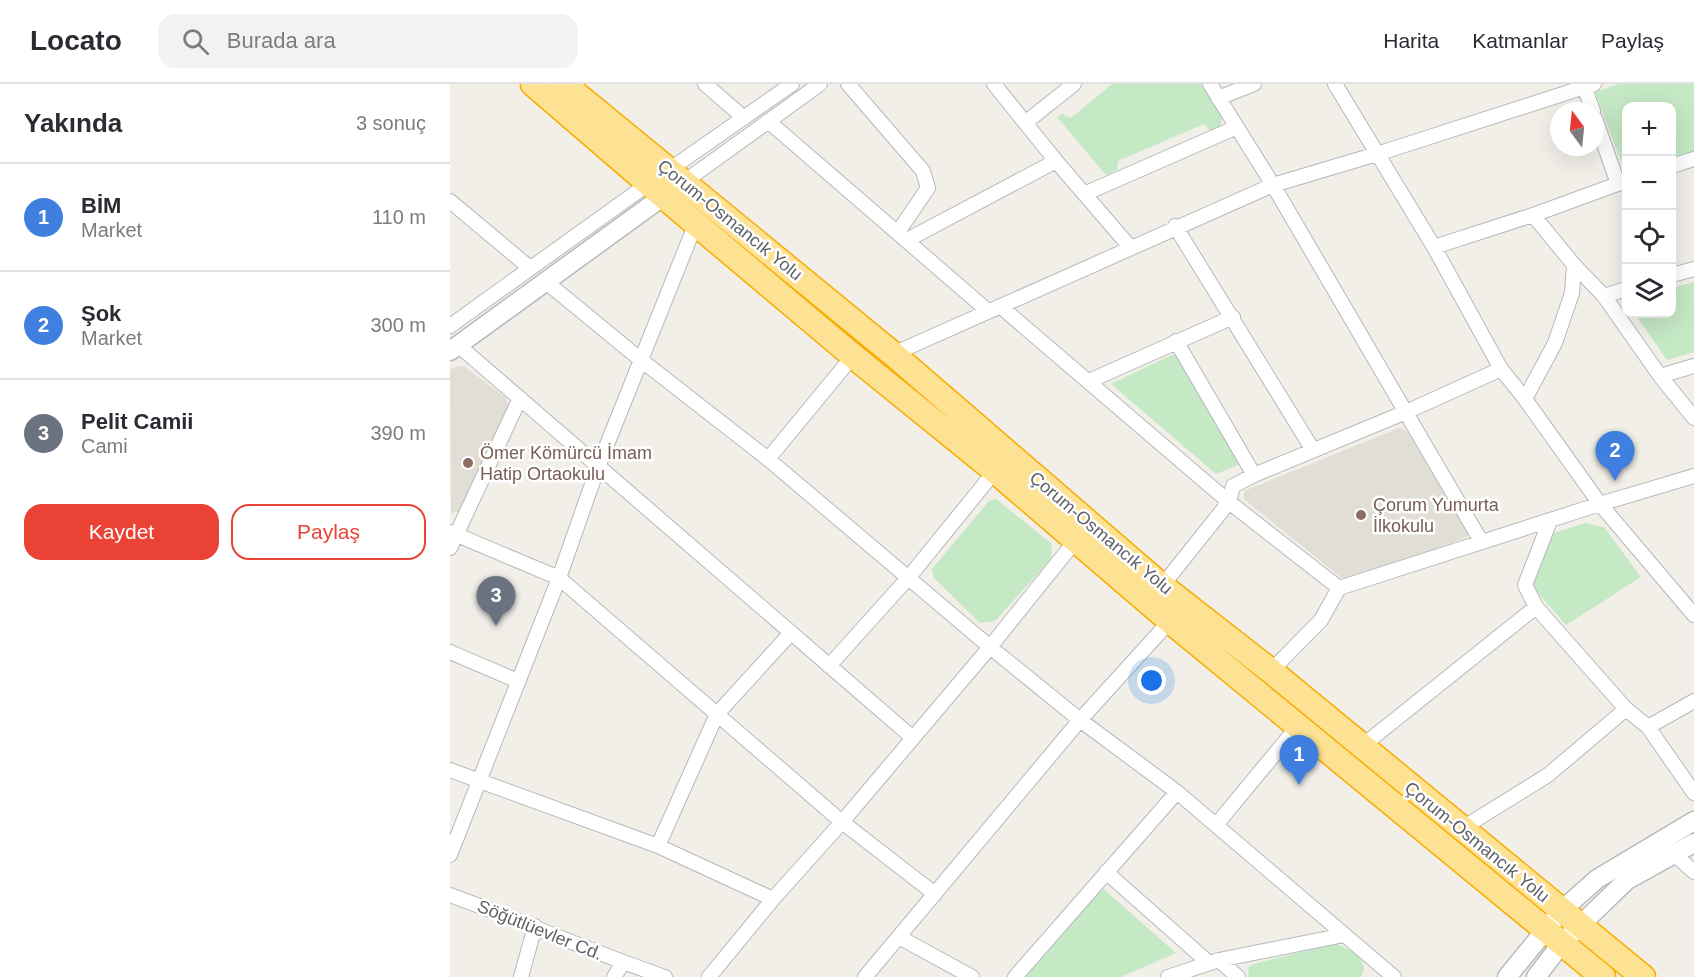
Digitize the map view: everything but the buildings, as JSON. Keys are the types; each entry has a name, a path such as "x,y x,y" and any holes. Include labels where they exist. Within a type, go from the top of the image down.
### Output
{"highway":[{"name":"Çorum-Osmancık Yolu","path":"533,84 853,356 995,471 1170,621 1298,726 1556,928 1580,926 1643,977"},
{"name":"Çorum-Osmancık Yolu","path":"564,84 893,354 1162,586 1271,671 1461,829 1603,977"}],"street":[{"path":"705,84 744,118"},
{"path":"676,176 744,118 792,84"},
{"path":"450,326 530,268 768,121 820,84"},
{"path":"848,84 923,171 928,188 903,236"},
{"path":"994,84 1130,247"},
{"path":"1025,123 1074,84"},
{"path":"1210,84 1273,185 1481,541"},
{"path":"1218,98 1254,84"},
{"path":"1335,84 1434,247 1501,369 1600,504 1694,615"},
{"path":"893,354 1175,226 1273,185 1377,154 1587,85 1591,102"},
{"path":"768,121 903,236 1089,381 1229,502 1339,588"},
{"path":"1084,194 1237,127"},
{"path":"1434,247 1622,183 1604,140"},
{"path":"1676,164 1694,159"},
{"path":"903,236 1056,161"},
{"path":"656,190 545,281 454,348 520,398 790,634 913,738"},
{"path":"450,201 530,268"},
{"path":"1533,215 1574,265 1604,296 1660,376 1694,418"},
{"path":"450,855 559,578 598,466 696,223"},
{"path":"1175,226 1313,450"},
{"path":"1525,399 1555,343 1572,293 1574,265"},
{"path":"1676,274 1694,269"},
{"path":"545,281 641,360 768,459 1080,720 1177,792 1344,936 1377,971 1394,977"},
{"path":"1604,296 1622,290"},
{"path":"1089,381 1233,317"},
{"path":"1176,341 1254,475"},
{"path":"768,459 853,356"},
{"path":"1660,376 1694,366"},
{"path":"1162,586 1229,502 1233,486 1501,369"},
{"path":"520,398 452,539 559,578 842,822 935,894"},
{"path":"829,666 909,577 995,471"},
{"path":"1271,671 1321,620 1339,588 1481,541 1694,476"},
{"path":"1550,521 1525,585 1536,607 1626,709 1648,727 1694,793"},
{"path":"709,977 773,899 842,822 990,647 1076,540"},
{"path":"1361,747 1536,607"},
{"path":"865,977 1080,720 1170,621"},
{"path":"658,846 717,714 790,634"},
{"path":"450,652 518,681"},
{"path":"1648,727 1694,701"},
{"path":"1461,829 1548,775 1626,709"},
{"path":"1216,825 1298,726"},
{"path":"450,770 658,846 773,899"},
{"path":"1015,977 1177,792"},
{"path":"1507,977 1556,928 1597,879 1694,821"},
{"path":"1580,926 1627,880 1694,843"},
{"path":"1674,854 1694,872"},
{"path":"1106,872 1214,962 1238,977"},
{"name":"Söğütlüevler Cd.","path":"450,895 535,926 623,963 665,977"},
{"path":"521,977 535,926"},
{"path":"1536,977 1556,928"},
{"path":"1168,977 1214,962 1344,936"},
{"path":"899,937 972,977"},
{"path":"615,977 623,963"}],"shaded area":[{"name":"Ömer Kömürcü İmam Hatip Ortaokulu","path":"464,366 506,398 510,415 463,511 451,513 450,370"},
{"name":"Çorum Yumurta İlkokulu","path":"1399,428 1406,430 1468,532 1467,537 1350,581 1344,580 1244,499 1244,491"}],"green space":[{"path":"1112,84 1203,84 1223,114 1220,127 1211,132 1204,124 1118,161 1117,170 1106,175 1057,117 1062,114 1071,118"},
{"path":"1619,84 1694,84 1694,152 1676,158 1676,102 1622,102 1622,163 1604,116 1604,102 1599,102 1595,92"},
{"path":"1694,282 1694,352 1667,360 1638,318 1676,318 1676,287"},
{"path":"1178,352 1243,463 1216,474 1111,384"},
{"path":"996,499 1052,544 1051,559 995,621 980,623 934,578 932,569 989,501"},
{"path":"1585,523 1604,527 1641,577 1566,625 1529,583 1554,533"},
{"path":"1099,885 1176,953 1121,977 1022,977"},
{"path":"1335,944 1346,948 1361,960 1363,971 1361,977 1249,977 1248,968 1253,964"}],"place":[{"name":"Ömer Kömürcü İmam Hatip Ortaokulu","path":"468,463"},
{"name":"Şok","path":"1615,481"},
{"name":"Çorum Yumurta İlkokulu","path":"1361,515"},
{"name":"Pelit Camii","path":"496,626"},
{"name":"BİM","path":"1299,785"}]}
